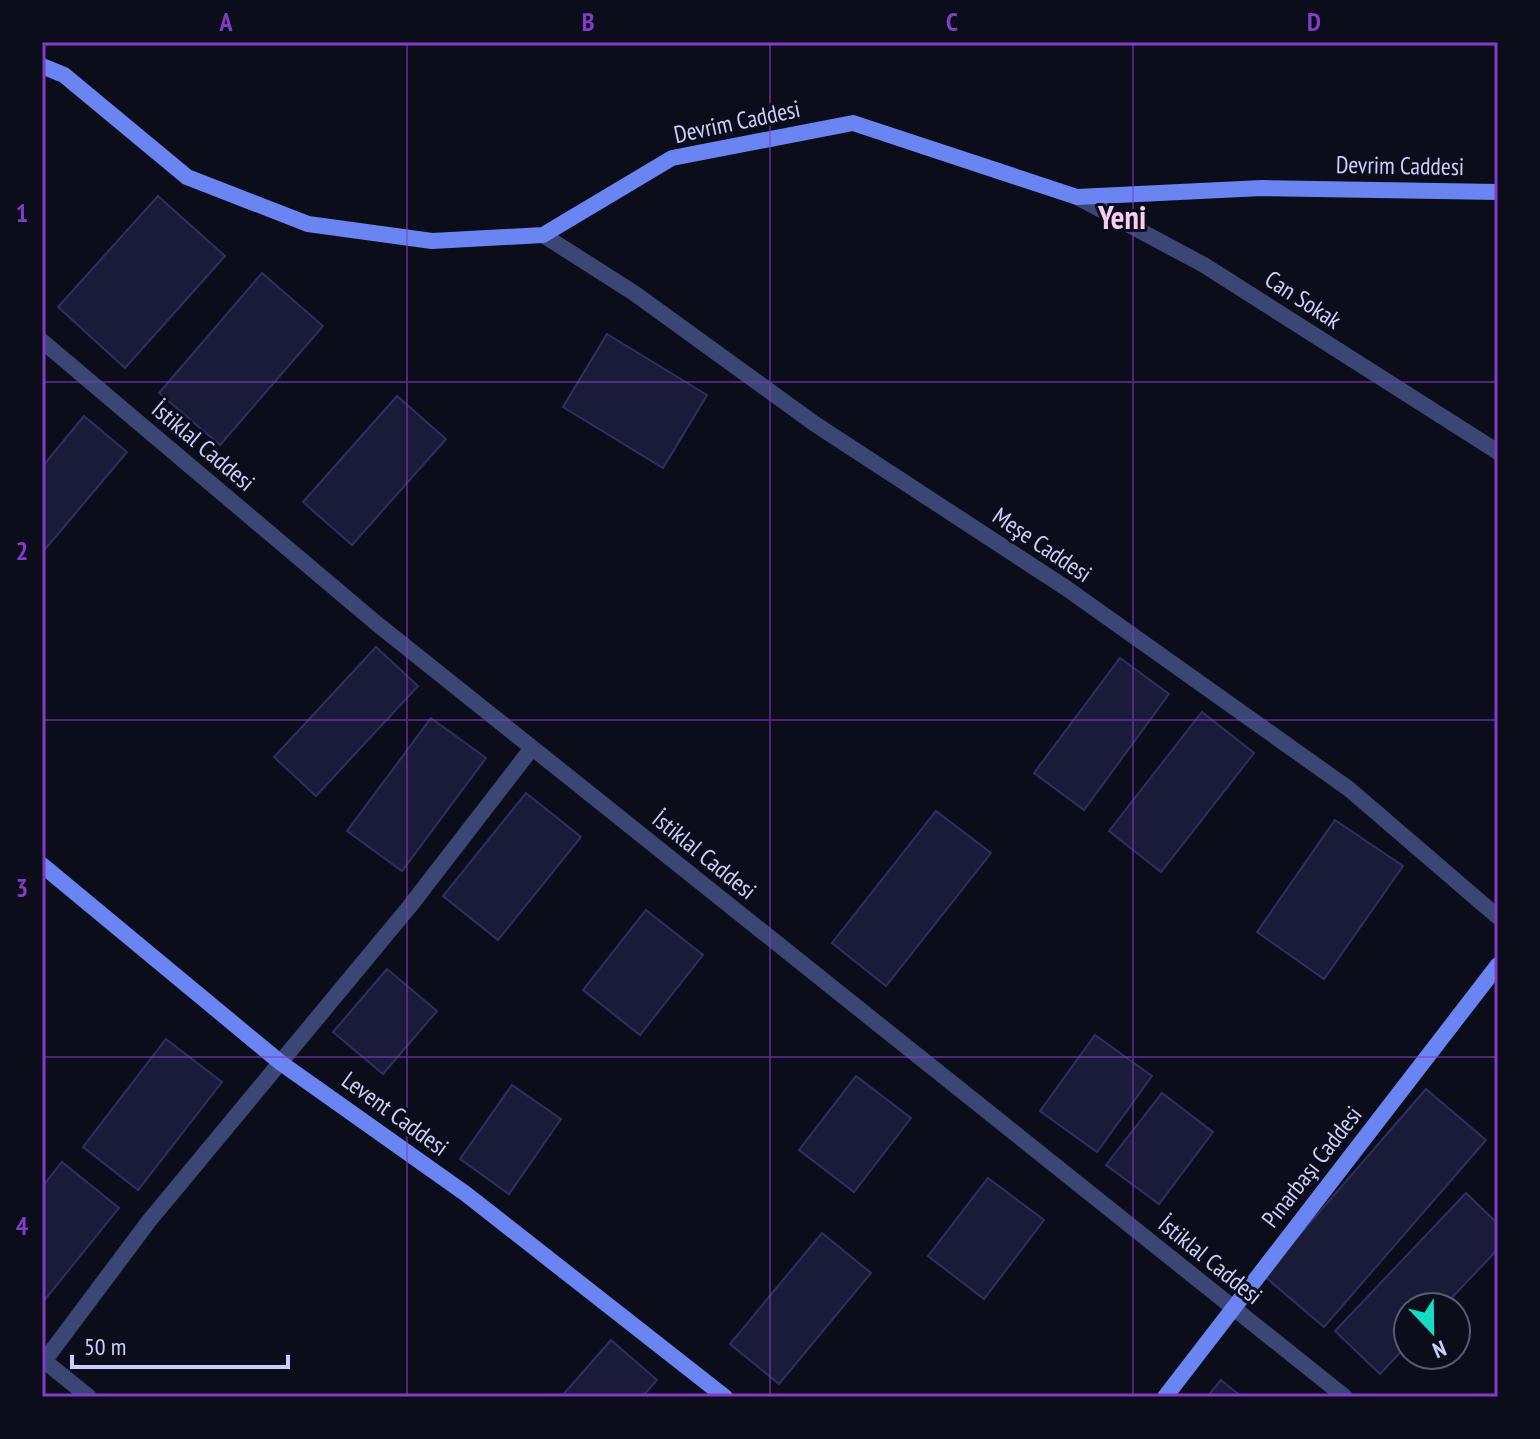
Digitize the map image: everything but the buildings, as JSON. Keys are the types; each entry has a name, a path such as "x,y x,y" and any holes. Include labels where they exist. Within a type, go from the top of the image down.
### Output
{"street":[{"name":"Devrim Caddesi","path":"42,66 64,75 187,177 308,224 432,241 543,235 672,158 853,123 1077,197 1262,188 1498,192"},
{"name":"Can Sokak","path":"1077,197 1204,265 1498,452"},
{"name":"Meşe Caddesi","path":"543,235 634,293 815,424 1066,588 1349,789 1498,917"},
{"name":"İstiklal Caddesi","path":"42,341 376,623 1345,1397"},
{"path":"89,1397 43,1362 149,1221 410,906 532,748"},
{"name":"Levent Caddesi","path":"42,865 281,1063 466,1194 725,1397"},
{"name":"Pınarbaşı Caddesi","path":"1165,1397 1498,965"}],"district":[{"name":"Yeni","path":"1122,218"}]}
